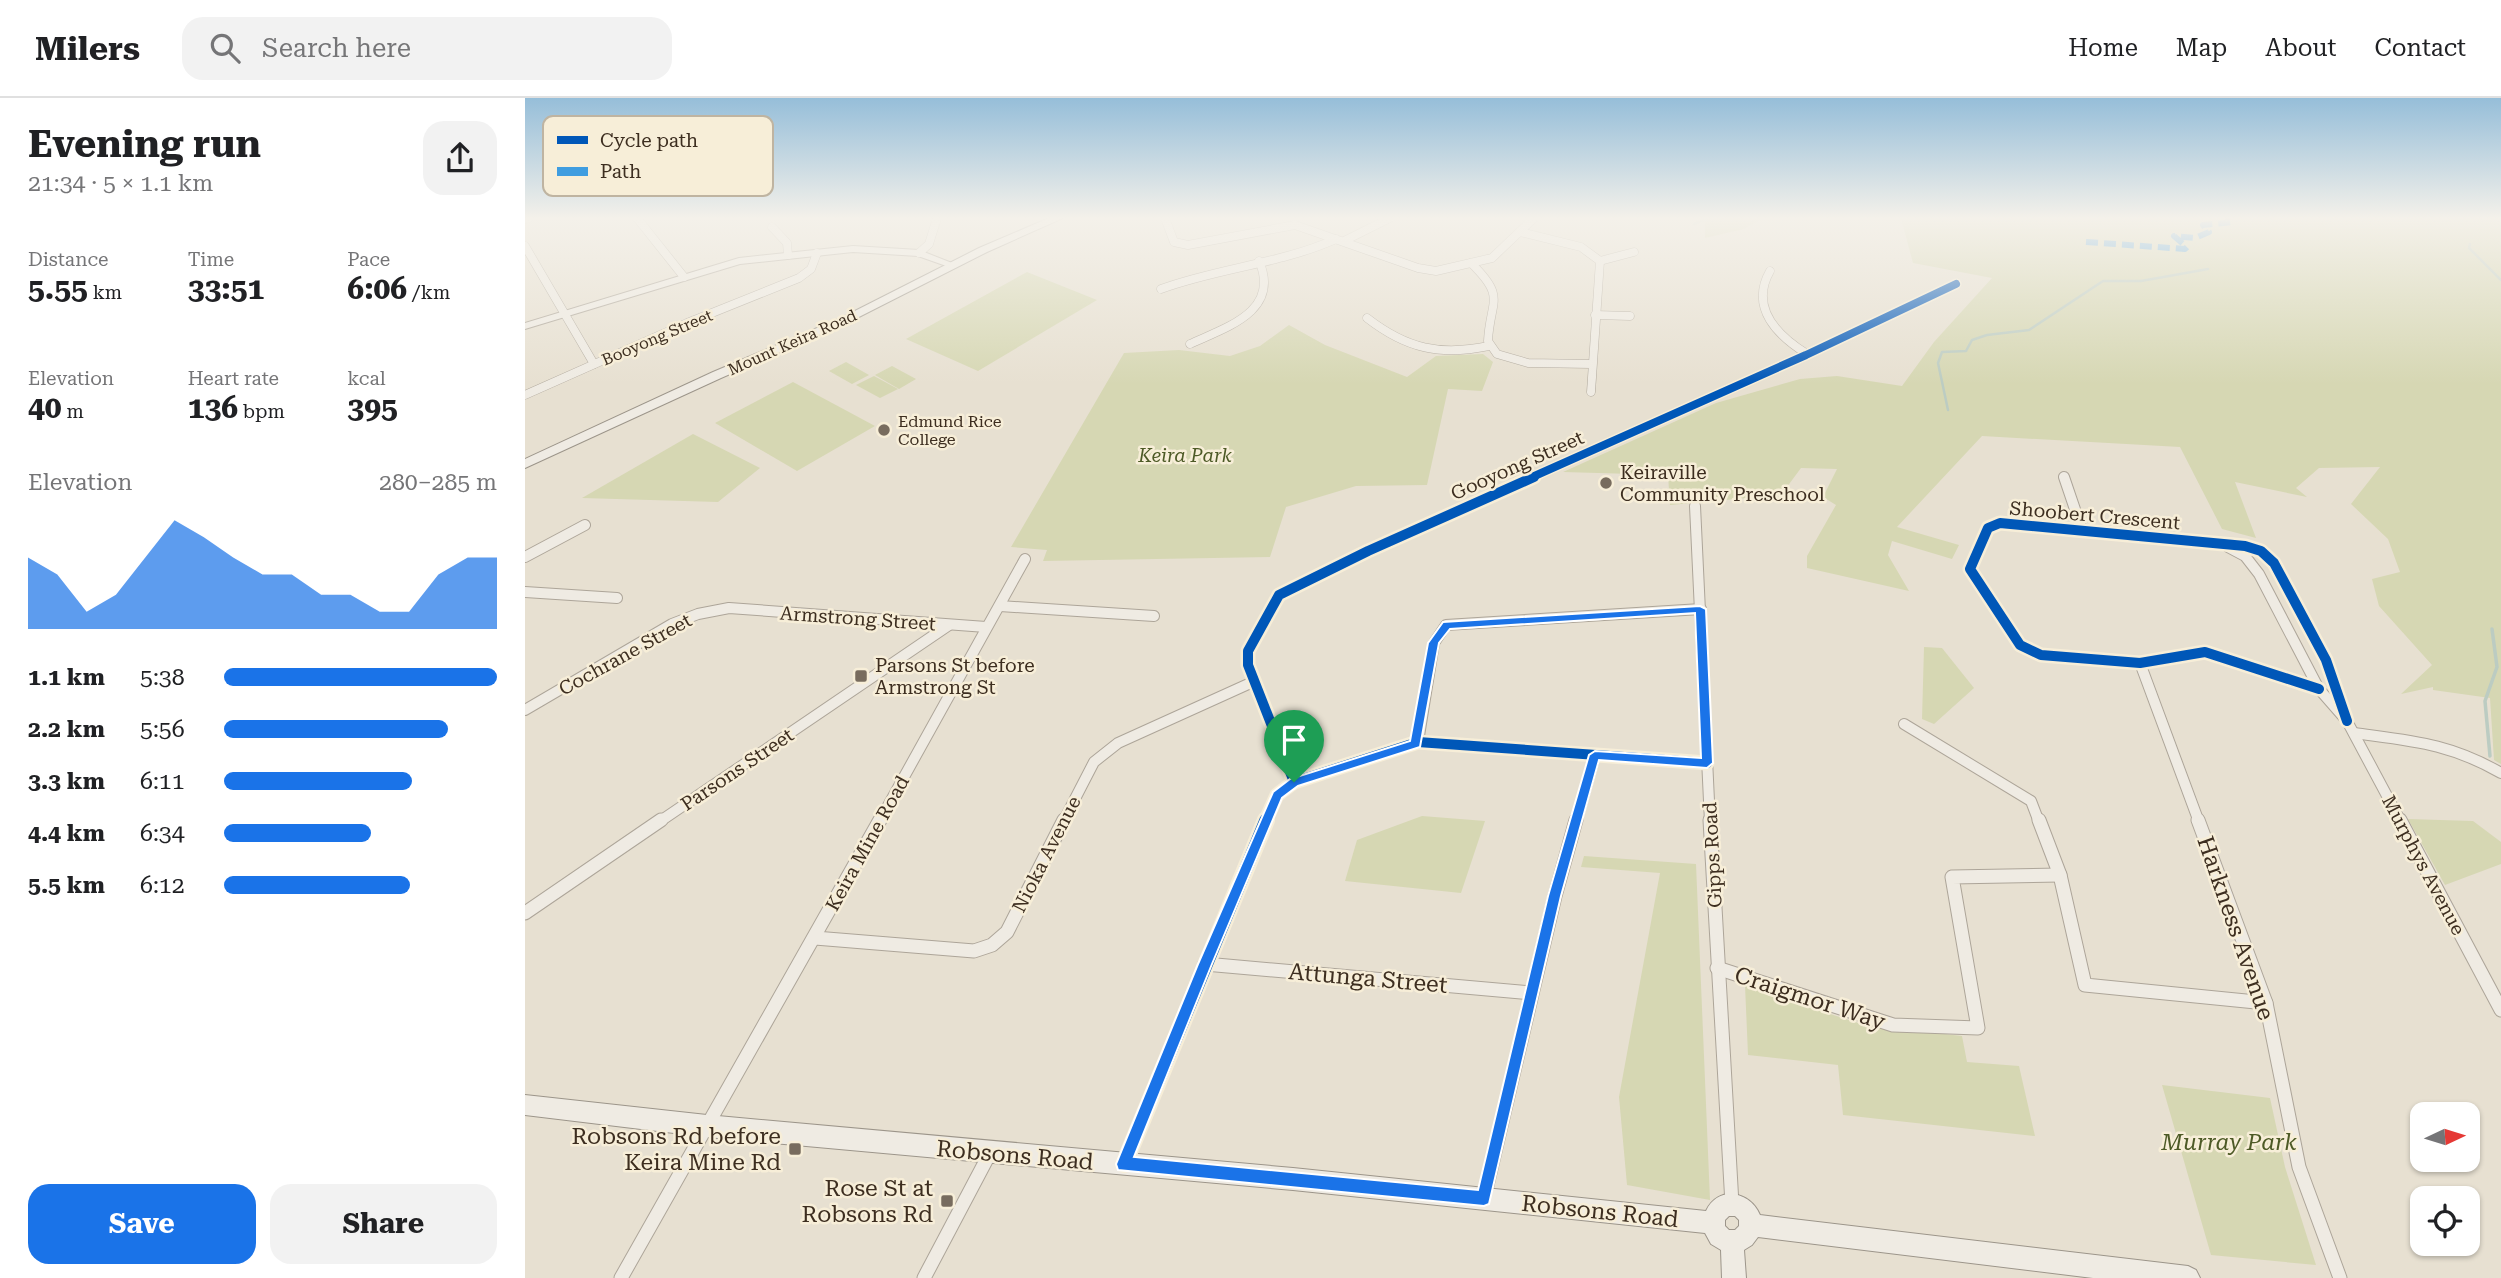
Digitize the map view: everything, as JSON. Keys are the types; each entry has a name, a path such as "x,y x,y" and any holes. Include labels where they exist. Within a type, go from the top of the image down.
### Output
{"main road":[{"name":"Mount Keira Road","path":"525,464 716,375 847,319 936,273"},
{"name":"Robsons Road","path":"525,1105 707,1126 1484,1198 1714,1223"},
{"path":"1732,1204 1743,1209 1750,1225 1746,1238 1732,1242 1719,1235 1714,1223 1714,1216 1720,1206 1732,1204"},
{"path":"1750,1225 2188,1278"},
{"path":"1732,1242 1734,1278"}],"street":[{"path":"541,273 594,364"},
{"path":"681,273 684,277"},
{"path":"525,326 698,273"},
{"name":"Booyong Street","path":"525,395 807,273"},
{"path":"1161,289 1202,273"},
{"path":"1189,344 1236,322 1260,303 1265,295 1267,278 1265,273"},
{"path":"1481,273 1490,282 1496,301 1488,335 1489,346 1501,356 1511,359 1591,364"},
{"path":"1591,392 1599,273"},
{"path":"1769,273 1763,284 1767,321 1780,337 1807,354"},
{"name":"Gooyong Street","path":"1294,782 1248,665 1248,651 1279,595 1368,551 1807,354 1956,284"},
{"path":"1595,315 1630,316"},
{"path":"1367,318 1382,329 1438,351 1456,352 1489,346"},
{"path":"2064,477 2082,530"},
{"name":"Gipps Road","path":"1695,506 1717,968 1732,1204"},
{"name":"Shoobert Crescent","path":"2225,545 2000,523 1987,528 1970,569 2019,645 2041,655 2140,663 2205,652 2319,690"},
{"path":"525,556 585,525"},
{"name":"Murphys Avenue","path":"2225,545 2245,556 2259,574 2319,690 2351,727"},
{"name":"Murphys Avenue","path":"2225,545 2245,546 2261,551 2274,564 2329,663 2351,727 2501,1010"},
{"name":"Keira Mine Road","path":"621,1278 815,938 1025,559"},
{"path":"525,592 617,598"},
{"path":"1000,606 1154,616"},
{"name":"Armstrong Street","path":"729,608 986,627"},
{"name":"Cochrane Street","path":"525,710 672,624 698,614 729,608"},
{"path":"1418,741 1434,643 1446,625 1700,609"},
{"name":"Parsons Street","path":"525,914 949,625"},
{"name":"Harkness Avenue","path":"2140,663 2266,1003 2299,1167 2340,1278"},
{"name":"Nioka Avenue","path":"815,938 974,951 992,945 1007,932 1094,762 1118,743 1255,681"},
{"path":"1904,724 2031,801 2060,875 2085,985 2266,1003"},
{"path":"2351,727 2472,755 2501,773"},
{"path":"1124,1164 1277,795 1294,782 1418,741 1707,763"},
{"path":"1484,1198 1555,896 1595,755"},
{"name":"Craigmor Way","path":"1717,968 1893,1026 1978,1028 1952,877 2060,875"},
{"name":"Attunga Street","path":"1205,964 1531,993"},
{"path":"924,1278 990,1153"}],"green space":[{"path":"1025,273 1097,300 978,371 906,339"},
{"path":"1966,273 2501,273 2501,764 2494,760 2490,698 2433,690 2433,687 2401,694 2432,665 2379,606 2372,579 2400,572 2388,539 2351,504 2380,467 2319,468 2296,488 2307,497 2235,482 2256,538 2222,529 2180,447 1982,436 1897,527 1959,545 1952,559 1892,541 1888,555 1909,591 1807,568 1807,556 1836,505 1823,497 1837,469 1801,468 1781,495 1670,505 1668,475 1563,472 1716,403 1800,379 1837,376 1902,386 1934,342 1992,278"},
{"name":"Keira Park","path":"1289,325 1325,345 1407,377 1436,356 1483,354 1493,362 1482,391 1448,389 1427,485 1356,486 1286,507 1270,557 1043,561 1047,550 1011,547 1124,353 1179,350 1230,356 1260,346"},
{"path":"846,362 869,375 852,384 829,371"},
{"path":"892,366 916,379 899,389 875,375"},
{"path":"874,376 898,389 880,398 856,385"},
{"path":"793,382 875,426 797,471 715,423"},
{"path":"693,434 760,468 718,502 582,498"},
{"path":"1924,647 1942,648 1974,688 1934,724 1922,719"},
{"path":"1422,816 1485,821 1461,893 1345,881 1357,840"},
{"path":"2408,819 2473,821 2501,842 2501,864 2445,885"},
{"path":"1584,856 1696,864 1710,1200 1627,1185 1619,1097 1660,873 1581,867"},
{"path":"1745,985 1773,990 1808,1007 1865,1025 1962,1036 1967,1062 2019,1066 2035,1136 1843,1115 1838,1065 1748,1055"},
{"name":"Murray Park","path":"2162,1085 2270,1098 2285,1167 2316,1265 2211,1255"}],"waterway":[{"path":"1948,410 1938,363 1942,352 1966,351 1972,340 1987,335 2029,330 2103,281 2141,281 2185,273"},
{"path":"2494,273 2501,280"},
{"path":"2490,756 2485,701 2497,667 2492,629"}],"cycle path":[{"path":"1294,782 1248,665 1248,651 1279,595 1368,551 1806,355 1956,284"},
{"path":"2319,689 2205,652 2140,663 2041,655 2020,645 1970,569 1988,528 2000,523 2245,546 2261,551 2274,563 2317,640 2335,680 2347,721"},
{"path":"1124,1164 1277,795 1294,782 1418,742 1707,763"}],"place":[{"name":"Edmund Rice College","path":"884,430"},
{"name":"Keiraville Community Preschool","path":"1606,483"},
{"name":"Parsons St before Armstrong St","path":"861,676"},
{"name":"Robsons Rd before Keira Mine Rd","path":"795,1149"},
{"name":"Rose St at Robsons Rd","path":"947,1201"}],"route":[{"path":"1700,609 1707,763 1595,755 1555,896 1484,1198 1124,1164 1277,795 1294,782 1418,741 1434,643 1446,625 1700,609"}]}
